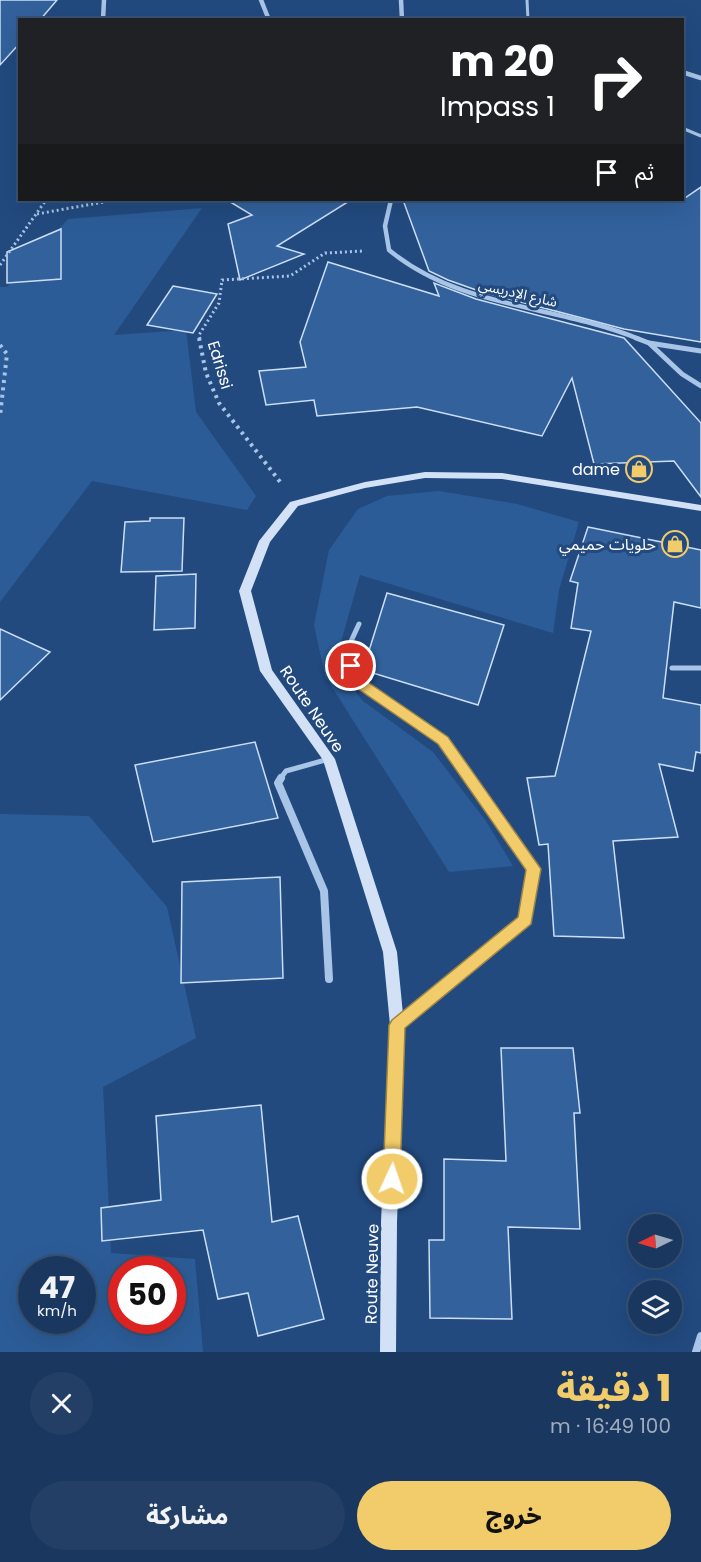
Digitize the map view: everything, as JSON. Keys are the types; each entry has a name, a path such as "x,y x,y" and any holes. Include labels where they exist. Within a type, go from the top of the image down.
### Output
{"main road":[{"path":"294,504 365,485 425,475 502,476 701,508"},
{"name":"Route Neuve","path":"294,504 265,541 245,591 266,671 329,759 390,952 397,1025 389,1222 387,1352"}],"street":[{"path":"103,18 104,0"},
{"path":"261,0 268,18"},
{"path":"400,0 402,18"},
{"path":"684,73 701,78"},
{"path":"389,250 385,226 391,201"},
{"name":"شارع الإدريسي","path":"389,250 412,269 472,295 613,328 649,343 701,351"},
{"path":"649,343 682,374 701,386"},
{"path":"359,624 346,652 356,681 443,741 534,869 525,920 397,1025"},
{"path":"672,668 701,668"},
{"path":"329,759 286,771 278,783 324,891 329,979"},
{"path":"696,1352 701,1336"}],"lane":[{"path":"527,0 528,18"},
{"path":"684,130 701,136"}],"path":[{"path":"0,265 45,201"},
{"path":"37,214 109,201"},
{"name":"Edrissi","path":"294,504 262,457 219,403 206,373 199,335 219,303 222,280 290,276 325,253 389,250"},
{"path":"0,345 7,354 0,416"}],"shaded area":[{"path":"202,208 114,335 186,330 196,412 256,496 247,510 92,481 0,602 0,287 7,287 68,219"},
{"path":"439,491 517,504 579,522 559,590 553,633 360,575 337,656 347,682 363,701 433,752 486,821 513,866 449,872 325,676 314,625 329,550 358,509 387,496"},
{"path":"0,814 89,816 167,907 196,1038 103,1087 111,1253 153,1256 108,1256 108,1334 186,1334 186,1258 195,1259 203,1352 0,1352"}],"building":[{"path":"0,0 57,0 42,18 18,18 18,45 0,65"},
{"path":"701,187 701,342 624,329 479,291 429,271 403,201 684,201 684,199"},
{"path":"229,201 349,201 277,246 304,254 240,280 228,224 252,215"},
{"path":"61,229 61,279 7,283 7,252"},
{"path":"328,262 439,296 434,283 476,299 624,338 701,423 701,497 674,461 594,464 572,378 542,436 417,407 317,416 314,400 266,405 259,371 306,367 300,342"},
{"path":"173,286 217,294 193,333 147,325"},
{"path":"150,518 184,518 182,571 121,572 125,522 150,521"},
{"path":"588,527 701,550 701,608 674,602 663,698 701,705 701,753 696,752 693,771 659,764 678,837 613,841 624,938 554,936 548,844 539,845 527,778 555,776 591,631 571,628 578,583 570,581"},
{"path":"196,574 195,628 154,630 156,576"},
{"path":"387,593 504,625 478,705 363,670"},
{"path":"0,629 50,652 0,700"},
{"path":"255,742 278,818 153,842 135,765"},
{"path":"280,877 283,978 181,983 182,882"},
{"path":"501,1048 573,1048 580,1113 574,1113 580,1229 508,1227 512,1319 430,1318 429,1240 444,1240 444,1159 506,1161"},
{"path":"261,1105 272,1222 298,1216 324,1319 258,1336 248,1293 218,1299 203,1230 102,1241 101,1208 161,1200 156,1116"}],"place":[{"name":"dame","path":"639,469"},
{"name":"حلويات حميمي","path":"675,544"}],"route":[{"path":"351,666 356,681 443,741 504,830 534,869 525,920 397,1025 396,1114 392,1179"}]}
